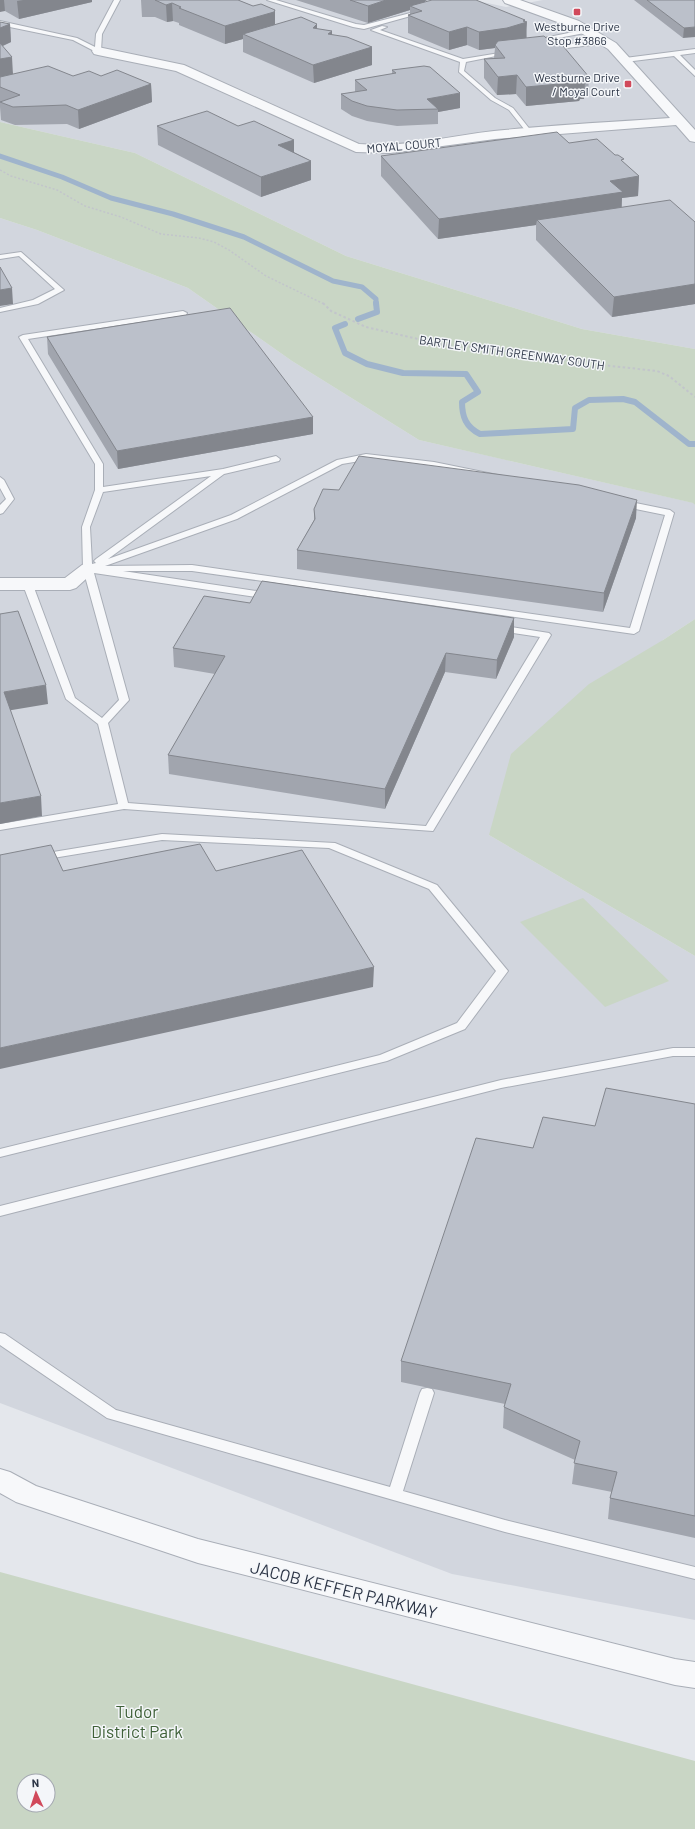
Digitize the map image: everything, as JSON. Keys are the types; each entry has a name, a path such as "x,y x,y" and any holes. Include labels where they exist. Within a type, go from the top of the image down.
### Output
{"street":[{"path":"509,0 575,24 612,46 695,138"},
{"name":"MOYAL COURT","path":"98,51 180,68 356,148 369,150 494,135 680,121"},
{"path":"0,584 70,584 88,569"},
{"name":"JACOB KEFFER PARKWAY","path":"0,1480 26,1494 198,1551 565,1645 675,1672 695,1675"}],"lane":[{"path":"0,24 75,39 98,51 99,34 117,0"},
{"path":"270,0 355,26 364,27 429,12 374,30 463,61 515,51"},
{"path":"534,44 537,40 588,31"},
{"path":"545,48 560,49 606,42"},
{"path":"625,60 695,51"},
{"path":"675,54 695,74"},
{"path":"463,61 461,71 493,99 511,109 530,133"},
{"path":"0,257 21,254 60,290 35,302 0,310"},
{"path":"102,723 124,700 88,569 86,527 99,490 99,464 23,337 183,314"},
{"path":"366,457 434,465 670,513 634,631 192,568 88,569 234,517 340,462 366,457"},
{"path":"99,490 223,472 276,460"},
{"path":"88,569 223,472"},
{"path":"0,480 10,499 0,511"},
{"path":"88,569 280,598"},
{"path":"28,585 72,700 102,723 124,806"},
{"path":"0,827 124,806 429,829 546,635 491,627"},
{"path":"0,1153 383,1058 461,1026 502,971 434,888 331,845 162,837 31,858"},
{"path":"0,1211 501,1084 673,1052 695,1052"},
{"path":"0,1338 112,1414 505,1526 695,1573"},
{"path":"395,1494 427,1394"}],"path":[{"name":"BARTLEY SMITH GREENWAY SOUTH","path":"0,170 11,176 57,190 85,206 121,217 161,234 199,238 214,242 230,250 266,276 317,299 339,316 366,328 444,345 485,348 584,363 657,371 669,376 695,397"}],"shaded area":[{"path":"0,0 473,0 506,7 543,0 695,0 695,349 582,329 346,256 135,153 0,122"},
{"path":"0,218 37,230 188,288 292,361 419,440 694,503 695,505 695,619 663,640 489,835 695,956 695,1620 452,1574 0,1403"}],"green space":[{"path":"0,122 135,153 346,256 582,329 695,349 695,505 693,503 419,440 292,361 188,288 37,230 0,218"},
{"path":"695,619 695,956 489,835 511,754 589,684"},
{"path":"583,898 669,981 605,1007 520,922"},
{"name":"Tudor District Park","path":"0,1572 695,1761 695,1829 0,1829"}],"building":[{"path":"155,0 238,0 253,6 261,4 275,10 274,12 225,26 179,8 181,7 172,3 166,5"},
{"path":"350,0 386,0 368,6"},
{"path":"432,0 476,0 527,22 507,28 479,32 467,27 449,32 408,15 422,11 410,6"},
{"path":"647,0 695,0 695,27 684,28"},
{"path":"301,17 317,24 313,28 332,31 328,34 347,37 372,47 313,65 243,34"},
{"path":"0,22 10,24 0,28"},
{"path":"544,36 546,38 551,37 553,40 558,40 589,77 583,78 585,80 579,81 581,82 526,87 517,75 498,77 484,59 505,58 495,45 498,41"},
{"path":"0,43 12,57 0,59"},
{"path":"48,66 73,76 89,71 101,76 117,70 151,84 78,110 66,105 13,107 0,102 20,95 0,87 0,77"},
{"path":"424,66 430,67 460,93 427,99 438,109 397,110 367,106 352,101 341,94 367,90 355,80 396,73 392,70"},
{"path":"207,111 238,126 254,121 294,140 278,145 311,161 261,177 157,126"},
{"path":"557,132 569,143 597,139 615,155 618,155 624,159 621,160 639,176 610,181 623,192 439,219 381,156"},
{"path":"670,200 695,222 695,284 614,297 537,220"},
{"path":"0,267 12,288 0,290"},
{"path":"230,308 313,417 117,451 47,337"},
{"path":"359,456 579,485 637,500 604,593 297,550 315,519 314,509 323,489 339,490"},
{"path":"262,581 514,618 497,660 446,653 385,789 168,755 225,656 173,648 204,596 250,603"},
{"path":"18,611 46,685 4,692 41,796 0,803 0,614"},
{"path":"200,844 216,871 302,850 374,967 0,1048 0,855 51,845 63,871"},
{"path":"606,1088 695,1104 695,1516 610,1498 617,1472 574,1463 580,1441 504,1407 511,1384 401,1361 476,1138 533,1148 543,1117 595,1126"}],"waterway":[{"path":"0,156 62,177 111,198 173,214 244,237 333,281 362,287 376,299 376,303"},
{"path":"358,319 377,312 376,303"},
{"path":"345,324 335,328 345,353 367,364 403,373 466,374 478,392 462,402 464,417 468,425 480,434 573,429 575,408 589,400 623,399 635,402 689,444 695,444"}],"place":[{"name":"Westburne Drive Stop #3866","path":"577,12"},
{"name":"Westburne Drive / Moyal Court","path":"628,84"}]}
